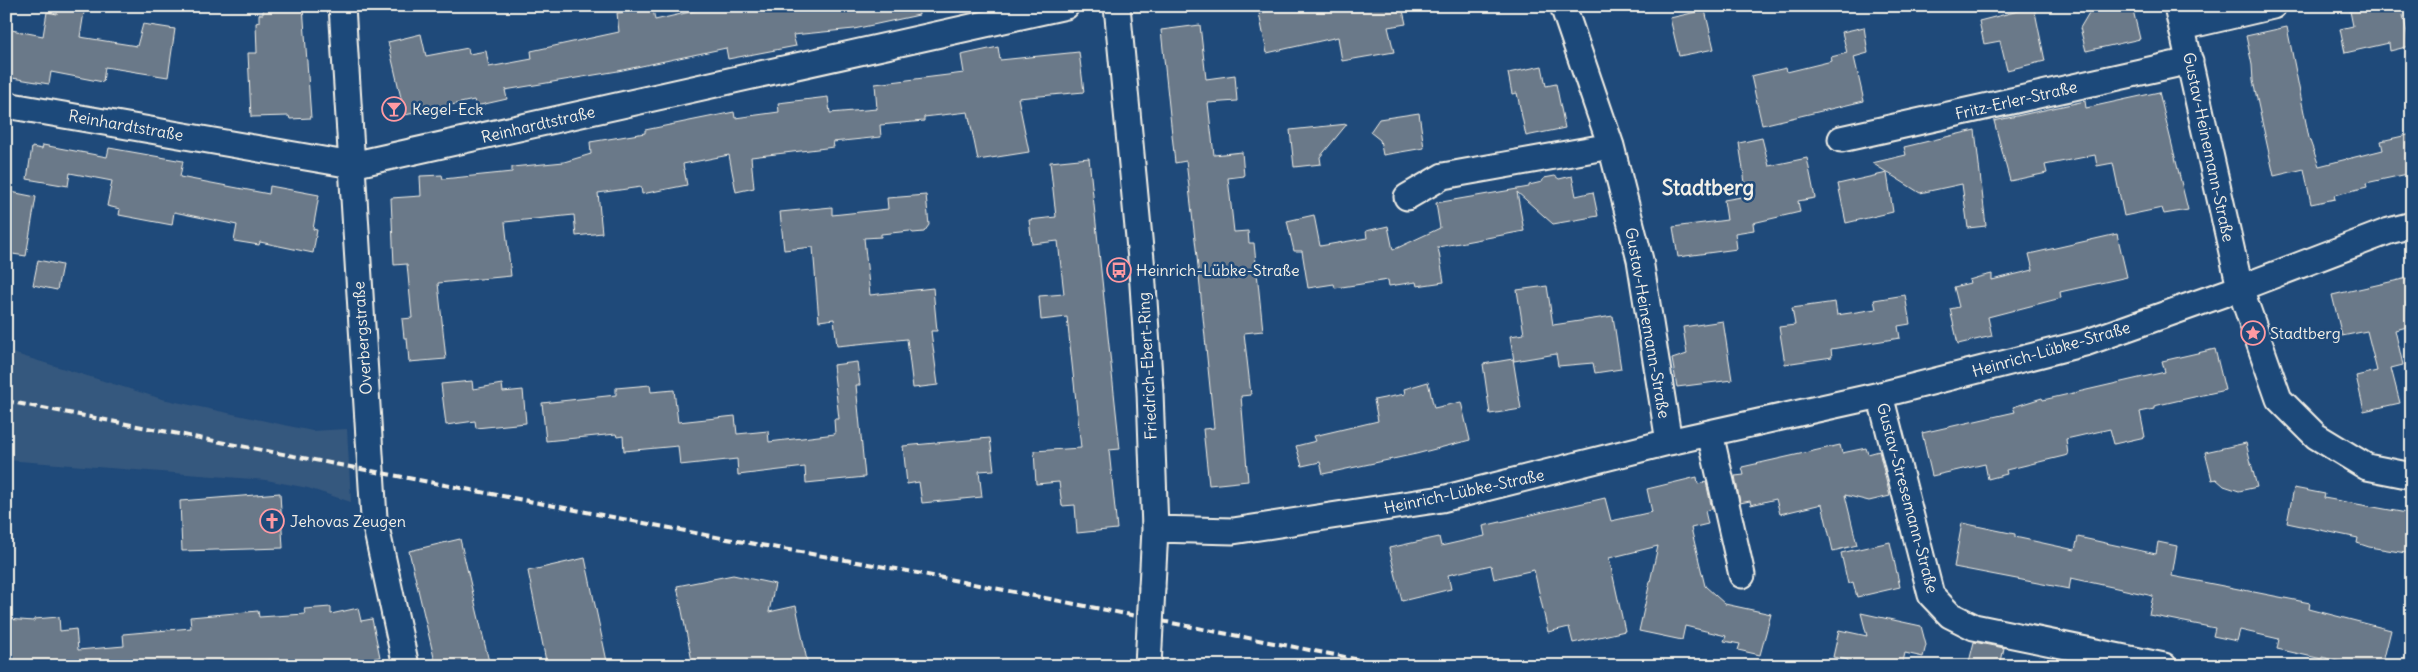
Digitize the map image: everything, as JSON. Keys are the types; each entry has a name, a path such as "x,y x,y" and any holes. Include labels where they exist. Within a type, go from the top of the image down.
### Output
{"street":[{"name":"Overbergstraße","path":"342,6 374,518 406,666"},
{"name":"Reinhardtstraße","path":"6,105 352,165 1066,6"},
{"name":"Friedrich-Ebert-Ring","path":"1117,6 1142,270 1150,392 1155,529 1148,666"},
{"name":"Gustav-Heinemann-Straße","path":"1563,6 1611,146 1640,260 1669,442"},
{"path":"2180,17 2273,6"},
{"name":"Gustav-Heinemann-Straße","path":"2180,17 2240,288 2279,399 2316,436 2366,467 2412,476"},
{"name":"Fritz-Erler-Straße","path":"1841,139 2190,61"},
{"path":"1407,197 1443,176 1611,146"},
{"name":"Heinrich-Lübke-Straße","path":"1155,529 1233,531 1442,499 1669,442 1880,395 2085,343 2240,288 2389,230 2412,226"},
{"name":"Gustav-Stresemann-Straße","path":"1880,395 1931,595 1950,615 1974,627 2164,666"},
{"path":"1710,433 1742,575"}],"shaded area":[{"path":"6,351 162,399 312,431 347,429 351,502 308,488 266,480 6,460"}],"building":[{"path":"58,6 85,6 80,37 137,46 143,24 175,29 168,77 105,67 103,82 51,72 49,84 6,77 6,29 43,36 47,12 57,14"},
{"path":"303,6 311,118 290,119 289,116 251,117 248,53 257,53 256,23 259,22 259,14 263,14 263,7"},
{"path":"716,6 918,6 919,15 854,29 793,35 796,46 728,59 726,48 618,71 505,90 507,99 476,106 474,100 405,115 388,42 421,34 426,56 468,48 469,54 486,51 489,67 532,59 531,51 619,32 617,13 653,9 655,20"},
{"path":"1292,6 1402,6 1406,24 1388,27 1394,52 1342,61 1338,37 1267,53 1259,13"},
{"path":"2093,6 2132,6 2140,39 2086,51 2080,28"},
{"path":"2349,6 2401,6 2410,46 2390,51 2389,43 2345,53 2340,29 2353,26"},
{"path":"2034,7 2045,61 2007,70 2000,41 1984,44 1979,21"},
{"path":"1705,10 1714,49 1679,56 1670,18"},
{"path":"1200,25 1206,79 1235,75 1237,101 1208,103 1214,155 1242,152 1244,176 1228,178 1234,232 1248,231 1249,243 1254,243 1263,331 1244,333 1251,395 1241,396 1248,481 1209,485 1203,429 1214,428 1197,257 1186,161 1175,163 1161,30"},
{"path":"1864,27 1868,53 1854,57 1864,101 1762,125 1751,76 1786,68 1787,72 1832,61 1831,57 1847,53 1842,32"},
{"path":"2287,27 2309,138 2319,166 2383,150 2381,141 2412,134 2412,173 2366,183 2367,187 2334,195 2335,199 2311,204 2304,169 2274,176 2253,81 2246,36"},
{"path":"998,47 1000,60 1079,52 1084,92 1018,98 1029,152 978,160 968,112 924,117 924,121 880,125 881,137 833,142 834,147 751,157 754,188 736,192 729,155 683,164 687,185 642,194 641,187 598,193 602,233 576,236 574,215 505,222 511,276 438,283 446,359 409,362 407,338 404,338 402,319 412,318 407,264 394,265 391,198 421,196 420,176 442,175 443,179 512,172 512,167 564,162 591,154 590,142 645,133 645,130 734,112 735,118 779,112 778,103 828,97 830,113 877,109 875,84 964,73 961,55"},
{"path":"1542,66 1546,86 1556,84 1565,128 1526,136 1517,93 1512,94 1508,73"},
{"path":"2159,92 2188,210 2164,214 2162,208 2124,216 2113,163 2097,166 2095,155 2045,165 2047,173 2010,181 1994,121 2085,101 2086,108"},
{"path":"1419,113 1424,148 1383,155 1380,140 1370,132 1379,119"},
{"path":"1347,124 1320,157 1321,164 1294,167 1290,130"},
{"path":"1975,130 1986,226 1968,228 1962,184 1920,193 1872,163 1906,155 1904,147"},
{"path":"1762,138 1769,166 1807,158 1815,198 1798,201 1800,212 1753,223 1754,230 1735,233 1737,249 1678,257 1673,227 1727,220 1724,200 1747,196 1739,143"},
{"path":"43,145 107,157 109,148 183,161 180,177 269,194 270,186 319,195 313,229 317,230 313,253 260,242 259,245 234,241 237,225 174,212 172,225 119,215 120,209 107,206 112,181 70,173 68,186 27,179 32,147 42,149"},
{"path":"1089,158 1120,449 1109,450 1117,529 1077,533 1075,505 1062,506 1059,482 1036,484 1034,451 1081,448 1067,317 1041,320 1039,296 1064,294 1058,241 1032,244 1029,220 1056,217 1050,162"},
{"path":"1887,173 1893,212 1846,223 1838,184"},
{"path":"1555,176 1559,179 1572,176 1576,196 1593,192 1598,216 1553,224 1517,192 1524,231 1438,247 1444,282 1417,286 1416,282 1389,286 1388,280 1335,288 1334,284 1308,288 1302,251 1294,251 1287,221 1314,215 1320,246 1367,238 1366,231 1388,226 1393,250 1440,228 1436,203 1529,187 1529,185 1542,182 1544,178"},
{"path":"6,191 36,197 26,256 6,253"},
{"path":"926,195 929,225 924,232 913,233 910,231 881,234 881,237 864,238 870,295 933,288 937,331 931,331 938,385 913,388 907,339 837,346 834,319 819,321 813,247 784,250 780,212 832,207 832,215 888,209 887,198"},
{"path":"2117,234 2127,277 2060,292 2061,298 1988,317 1992,336 1958,344 1950,309 1959,307 1954,287 1970,283 1969,280 1992,274 1992,280 2033,270 2029,254"},
{"path":"38,260 62,265 57,290 33,285"},
{"path":"2412,277 2412,301 2406,302 2411,326 2395,330 2403,365 2391,368 2400,403 2364,411 2356,376 2377,371 2367,331 2342,336 2332,295"},
{"path":"1547,286 1553,325 1613,316 1621,369 1595,373 1593,363 1558,366 1556,354 1514,361 1510,336 1524,334 1517,290"},
{"path":"1905,295 1910,324 1898,326 1900,338 1831,349 1832,357 1785,364 1779,327 1795,325 1792,308 1835,302 1837,315 1876,309 1874,300"},
{"path":"1723,321 1732,380 1677,387 1672,359 1687,354 1683,327"},
{"path":"2215,349 2225,390 2154,406 2154,409 2140,412 2145,437 2114,444 2110,429 2066,439 2068,455 2006,470 2007,474 1988,479 1985,464 1932,476 1922,433 2015,412 2013,407 2042,398 2043,400 2165,372 2162,361"},
{"path":"1513,359 1521,409 1490,414 1483,364"},
{"path":"857,362 860,385 856,385 865,477 806,483 805,467 738,475 737,459 680,465 678,446 624,451 623,436 617,437 616,434 546,441 542,403 616,395 616,388 650,385 651,392 674,390 678,422 735,416 737,434 768,431 769,442 835,434 834,419 839,419 833,365"},
{"path":"472,381 473,389 502,384 503,392 523,390 526,423 476,428 475,421 446,425 441,384"},
{"path":"1428,382 1434,408 1461,402 1470,440 1323,474 1320,462 1302,466 1296,446 1316,441 1314,436 1378,421 1374,400 1405,394 1404,389"},
{"path":"990,438 994,470 979,471 982,497 922,503 919,482 907,484 903,446"},
{"path":"2246,443 2257,487 2239,491 2224,486 2216,479 2212,480 2205,452"},
{"path":"1840,445 1842,453 1866,448 1868,454 1879,451 1890,496 1869,501 1845,495 1857,545 1833,551 1822,504 1780,514 1776,499 1751,505 1750,501 1740,503 1735,476 1744,475 1742,467"},
{"path":"1697,477 1698,484 1706,482 1712,509 1705,511 1708,524 1691,528 1705,586 1725,604 1771,614 1760,655 1738,650 1740,644 1724,641 1726,636 1685,626 1682,640 1639,631 1658,546 1609,558 1625,631 1573,643 1569,627 1548,632 1534,570 1494,579 1491,565 1448,575 1451,589 1402,601 1389,548 1439,537 1441,546 1485,536 1483,526 1605,498 1611,521 1652,512 1647,489"},
{"path":"2294,488 2325,494 2324,498 2412,514 2412,554 2369,547 2357,543 2358,538 2287,523"},
{"path":"280,493 283,548 182,551 180,501"},
{"path":"1962,523 2015,534 2015,537 2075,550 2078,537 2156,554 2158,542 2177,546 2172,576 2310,603 2309,609 2391,630 2382,666 2356,666 2322,657 2322,659 2277,649 2279,639 2240,630 2237,641 2213,636 2215,628 2149,615 2153,596 2071,578 2069,589 1954,567"},
{"path":"460,539 490,666 436,666 409,551"},
{"path":"1890,542 1900,587 1857,597 1853,582 1848,584 1841,553"},
{"path":"585,558 608,666 547,666 528,571"},
{"path":"733,575 775,584 769,612 796,606 808,666 693,666 677,586"},
{"path":"331,607 331,614 358,608 361,621 372,619 380,657 338,666 272,666 272,660 198,666 6,666 6,619 34,621 34,619 59,617 60,631 76,629 78,650 124,646 123,634 191,628 190,617 258,611 259,617 305,614 304,609"},
{"path":"1861,613 1921,626 1926,645 1923,657 1905,653 1902,666 1847,666 1848,660 1833,657 1839,630 1867,636"},
{"path":"1974,642 2004,648 2000,666 1968,666"}],"railway":[{"path":"6,401 727,539 902,570 1391,666"}],"place":[{"name":"Kegel-Eck","path":"394,109"},
{"name":"Heinrich-Lübke-Straße","path":"1119,270"},
{"name":"Stadtberg","path":"2253,333"},
{"name":"Jehovas Zeugen","path":"272,521"}],"district":[{"name":"Stadtberg","path":"1708,188"}]}
